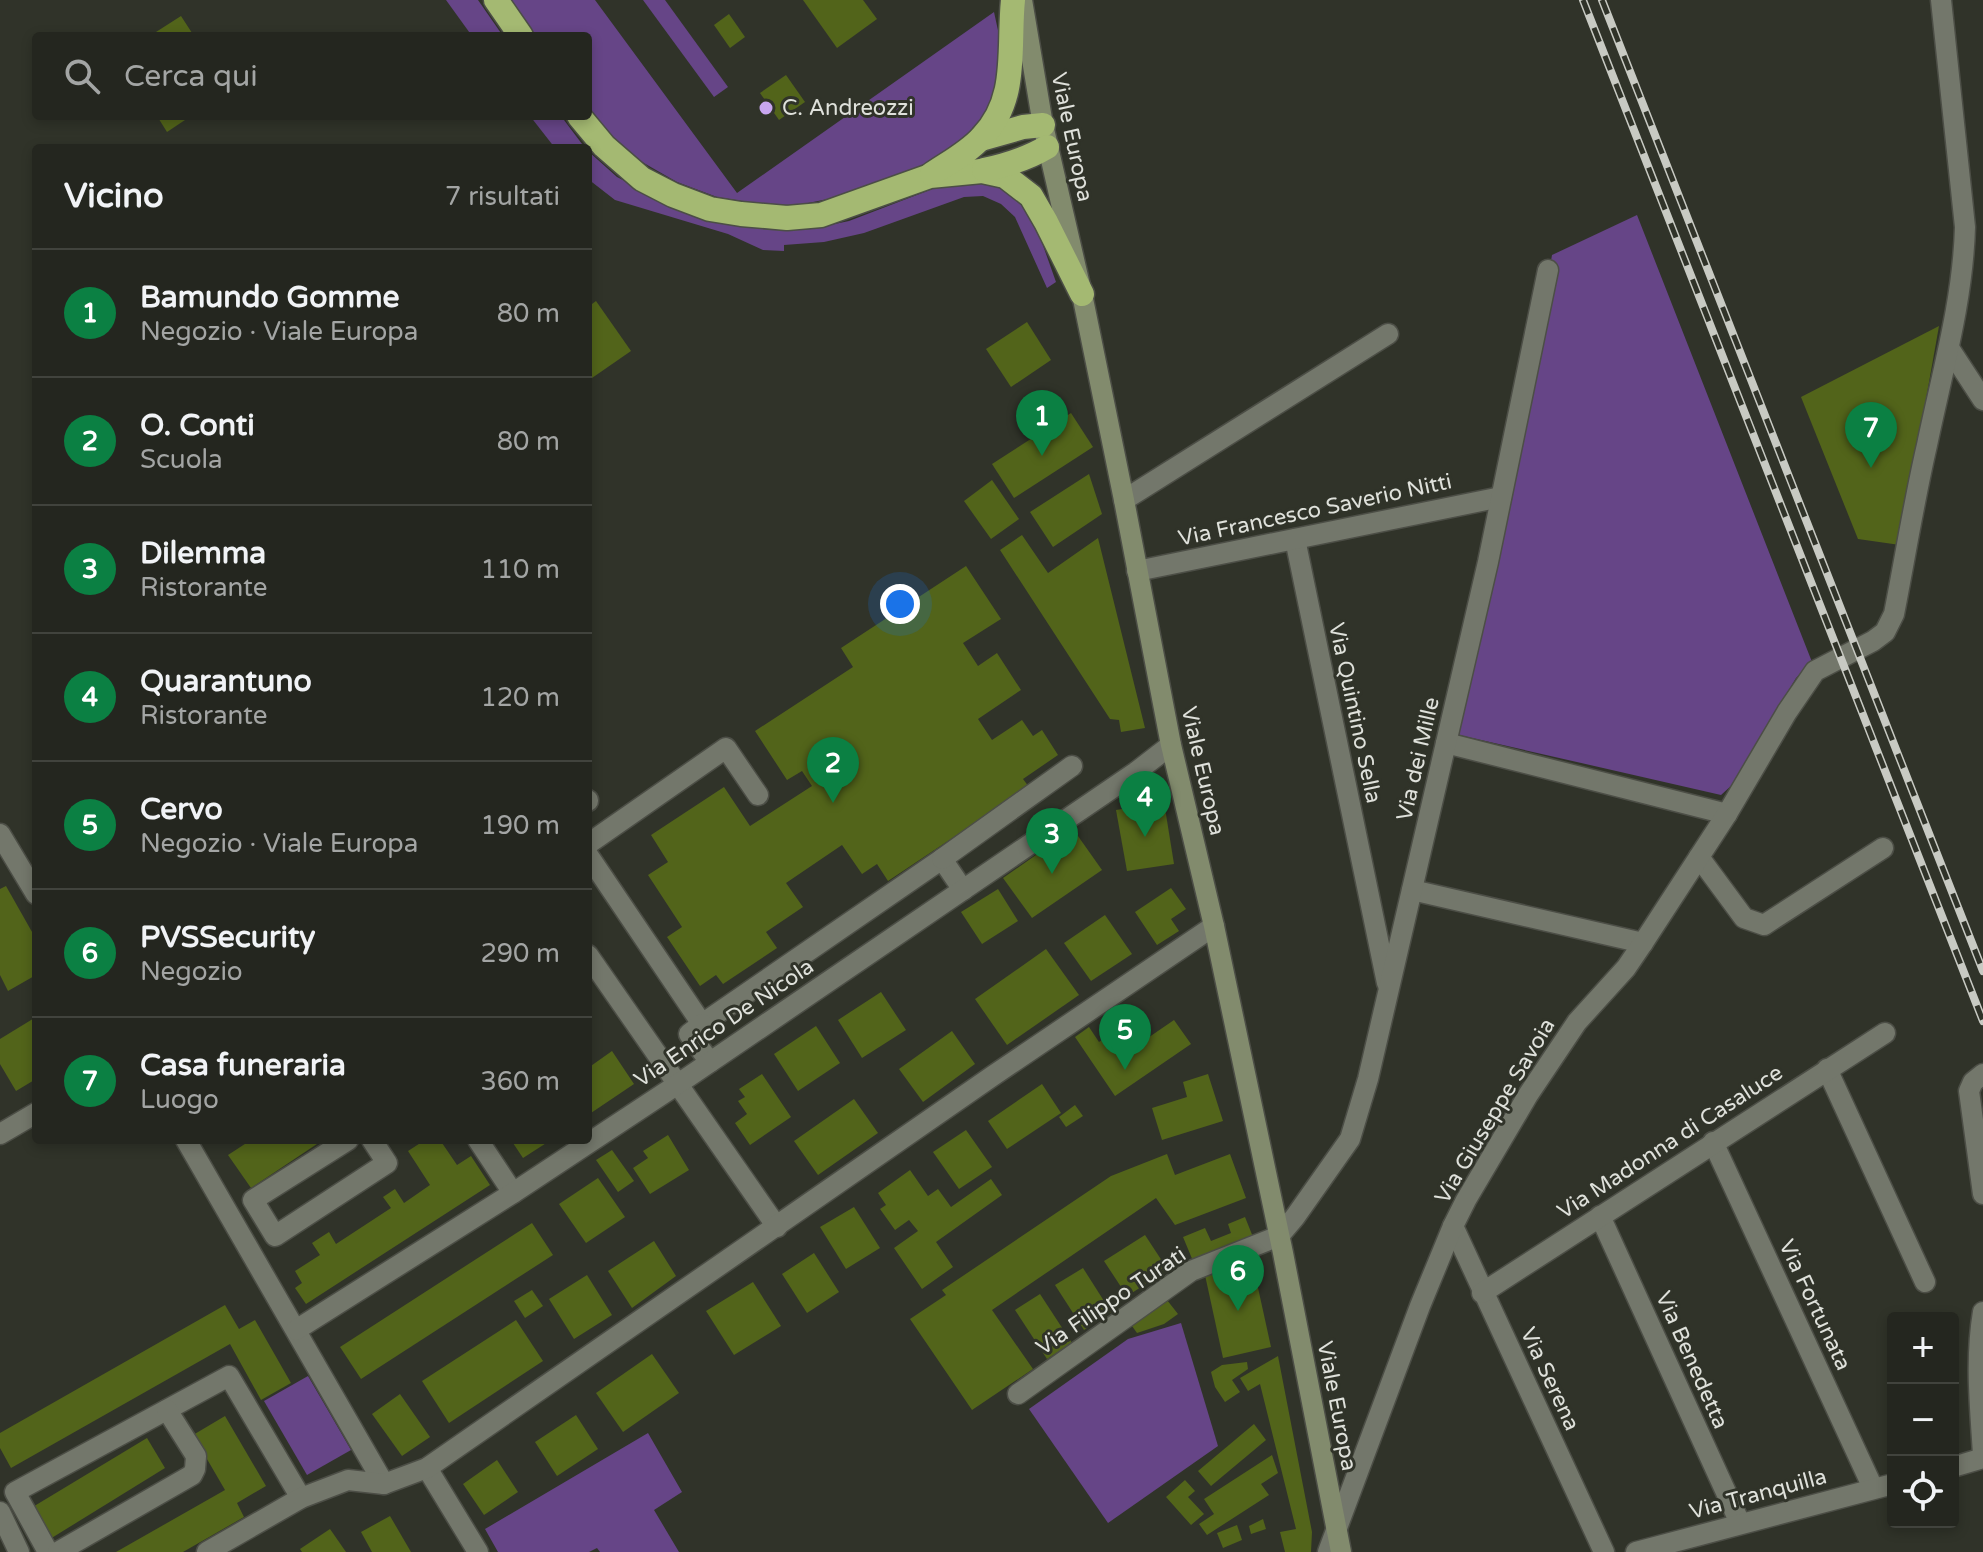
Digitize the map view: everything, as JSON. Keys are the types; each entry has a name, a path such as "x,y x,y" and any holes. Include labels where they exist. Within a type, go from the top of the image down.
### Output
{"highway":[{"path":"496,0 518,32"},
{"path":"930,176 981,139 997,119 1011,70 1013,0"},
{"path":"582,120 604,146 642,179 673,195 710,209 787,218 821,215 930,176 982,171 1011,164 1032,156 1045,136 1014,129 981,139"},
{"path":"982,171 1005,176 1031,196 1082,294"}],"main road":[{"name":"Viale Europa","path":"1022,0 1045,136 1082,294 1171,745 1214,926 1279,1236 1341,1552"}],"street":[{"path":"1941,0 1965,227 1964,256 1949,348 1983,400"},
{"name":"Via dei Mille","path":"1279,1236 1350,1139 1368,1079 1501,497 1548,270"},
{"path":"1124,500 1388,334"},
{"name":"Via Giuseppe Savoia","path":"1328,1552 1453,1226 1528,1095 1577,1022 1626,968 1643,943 1815,671 1885,632 1894,614 1926,447 1949,348"},
{"name":"Via Francesco Saverio Nitti","path":"1137,571 1501,497"},
{"name":"Via Quintino Sella","path":"1295,539 1388,991"},
{"path":"1446,743 1727,814"},
{"name":"Via Enrico De Nicola","path":"592,1141 1136,772 1171,745"},
{"path":"592,841 726,748 758,795"},
{"path":"710,1062 689,1034 1072,766"},
{"path":"0,834 32,887"},
{"path":"1699,857 1744,918 1764,925 1883,848"},
{"path":"942,859 963,890"},
{"path":"592,861 702,1024"},
{"path":"1412,890 1643,943"},
{"path":"207,1552 301,1498 348,1480 384,1484 427,1468 1214,926"},
{"path":"592,961 777,1227"},
{"name":"Via Madonna di Casaluce","path":"1482,1293 1885,1033"},
{"path":"1827,1069 1925,1282"},
{"path":"1983,1074 1973,1082 1969,1091 1983,1194"},
{"path":"0,1134 32,1115"},
{"name":"Via Fortunata","path":"1713,1142 1883,1486"},
{"path":"188,1144 384,1484"},
{"path":"342,1144 253,1200 275,1236 387,1163 375,1144"},
{"path":"481,1144 513,1193"},
{"name":"Via Enrico De Nicola","path":"296,1330 587,1144"},
{"name":"Via Benedetta","path":"1600,1216 1740,1523"},
{"name":"Via Serena","path":"1453,1226 1604,1552"},
{"name":"Via Filippo Turati","path":"1018,1394 1191,1271 1279,1236"},
{"path":"1959,1465 1983,1456 1977,1374 1983,1312"},
{"path":"48,1552 15,1492 229,1376 301,1498"},
{"path":"58,1552 192,1475 197,1463 196,1456 167,1410"},
{"path":"427,1468 478,1552"},
{"name":"Via Tranquilla","path":"1636,1552 1883,1486"},
{"path":"0,1512 19,1552"}],"shaded area":[{"path":"446,0 478,0 500,32 469,32"},
{"path":"509,0 595,0 737,193 994,12 1001,73 987,115 967,140 945,156 853,194 798,205 767,205 717,197 677,182 635,158 604,131 592,115 592,32 532,32"},
{"path":"643,0 665,0 728,87 714,97"},
{"path":"533,120 564,120 582,144 552,144"},
{"path":"592,155 617,177 686,212 730,225 777,230 811,229 849,221 961,178 999,184 1015,194 1034,220 1056,282 1047,288 1015,217 1001,204 983,196 964,197 864,233 824,242 784,245 784,251 763,250 728,234 615,200 592,182"},
{"path":"1637,215 1812,662 1796,678 1732,785 1721,795 1459,735 1457,728 1526,411 1552,255"},
{"path":"1181,1323 1218,1446 1108,1523 1029,1409 1128,1339"},
{"path":"308,1376 351,1450 307,1475 264,1401"},
{"path":"648,1433 682,1492 654,1510 679,1552 600,1552 597,1548 589,1552 498,1552 485,1529"}],"building":[{"path":"803,0 863,0 877,19 837,48"},
{"path":"729,14 745,37 730,48 714,25"},
{"path":"181,16 191,32 156,32"},
{"path":"786,75 805,102 779,120 760,93"},
{"path":"160,120 185,120 167,132"},
{"path":"596,301 631,351 592,378 592,304"},
{"path":"1027,322 1051,360 1011,387 986,349"},
{"path":"1939,326 1900,545 1858,539 1801,397"},
{"path":"1071,413 1093,447 1014,498 992,464"},
{"path":"1089,474 1102,514 1053,547 1030,512"},
{"path":"992,480 1019,519 991,539 964,501"},
{"path":"1022,535 1048,573 1098,538 1145,728 1121,732 1119,720 1110,719 1000,550"},
{"path":"966,566 1001,619 963,643 978,666 997,653 1021,690 978,719 992,740 1022,720 1033,736 1042,730 1058,755 1023,779 1029,787 888,881 877,864 862,874 842,845 786,883 803,907 766,932 777,948 723,984 716,975 700,986 667,937 682,927 648,875 668,862 651,835 724,787 750,826 812,786 802,771 787,780 755,731 853,667 841,648"},
{"path":"1164,802 1174,864 1127,871 1116,810"},
{"path":"1073,829 1102,870 1032,918 1003,878"},
{"path":"6,886 32,932 32,977 8,991 0,975 0,889"},
{"path":"1171,888 1186,909 1171,919 1179,931 1157,945 1135,912"},
{"path":"998,889 1018,921 982,944 961,912"},
{"path":"1105,915 1132,954 1091,981 1064,943"},
{"path":"1046,949 1079,995 1007,1045 975,999"},
{"path":"881,992 906,1030 862,1058 838,1020"},
{"path":"32,1019 32,1081 16,1091 0,1064 0,1039"},
{"path":"1174,1020 1191,1044 1115,1096 1075,1037 1089,1027 1099,1042 1126,1024 1139,1044"},
{"path":"816,1026 840,1063 798,1091 774,1054"},
{"path":"952,1031 975,1064 923,1102 899,1069"},
{"path":"612,1051 634,1084 592,1112 592,1065"},
{"path":"762,1074 791,1117 750,1145 735,1123 747,1114 738,1101 745,1097 739,1089"},
{"path":"1208,1074 1223,1121 1162,1140 1152,1108 1187,1097 1183,1082"},
{"path":"1042,1084 1061,1113 1007,1149 988,1121"},
{"path":"854,1099 878,1133 818,1175 794,1141"},
{"path":"1075,1105 1083,1116 1066,1127 1059,1117"},
{"path":"966,1130 992,1167 959,1189 933,1152"},
{"path":"668,1135 689,1170 650,1194 633,1168 648,1158 643,1151"},
{"path":"245,1144 317,1144 251,1188 228,1155"},
{"path":"419,1144 443,1144 457,1165 471,1156 490,1185 306,1304 295,1288 302,1283 295,1271 320,1255 312,1243 329,1232 336,1244 391,1208 383,1197 395,1189 404,1203 430,1185 408,1151"},
{"path":"514,1144 545,1144 523,1158"},
{"path":"612,1150 634,1181 618,1192 596,1160"},
{"path":"1167,1154 1175,1175 1230,1154 1246,1198 1175,1225 1156,1198 992,1310 1033,1369 972,1410 910,1319 946,1295 942,1290 1111,1176"},
{"path":"910,1170 928,1196 938,1189 951,1207 991,1179 1002,1195 936,1242 953,1267 922,1289 894,1248 918,1231 909,1220 895,1230 880,1209 886,1205 878,1193"},
{"path":"598,1178 625,1217 586,1243 559,1204"},
{"path":"854,1207 880,1248 846,1269 820,1227"},
{"path":"1245,1217 1253,1237 1193,1261 1183,1237 1205,1228 1211,1241 1231,1233 1228,1224"},
{"path":"532,1223 553,1255 361,1379 340,1347"},
{"path":"1145,1235 1168,1270 1127,1296 1104,1261"},
{"path":"654,1241 676,1276 632,1308 608,1271"},
{"path":"814,1253 839,1292 807,1313 782,1274"},
{"path":"1253,1265 1271,1347 1223,1358 1205,1275"},
{"path":"1083,1268 1111,1312 1084,1330 1055,1285"},
{"path":"587,1275 612,1315 574,1339 549,1299"},
{"path":"753,1282 781,1326 734,1355 706,1311"},
{"path":"532,1290 543,1306 525,1318 514,1301"},
{"path":"1040,1294 1072,1343 1047,1359 1015,1310"},
{"path":"1167,1300 1178,1314 1164,1324 1137,1333 1132,1326"},
{"path":"225,1305 239,1329 255,1320 291,1383 261,1400 230,1344 11,1468 0,1448 0,1433"},
{"path":"516,1320 543,1361 449,1423 422,1381"},
{"path":"652,1354 679,1393 623,1432 596,1393"},
{"path":"1278,1356 1312,1532 1311,1552 1285,1552 1280,1532 1296,1529 1260,1384 1248,1391 1240,1378"},
{"path":"1247,1362 1248,1369 1232,1380 1240,1392 1225,1402 1215,1387 1211,1372 1222,1365"},
{"path":"400,1394 430,1437 402,1456 372,1414"},
{"path":"576,1415 598,1449 557,1476 535,1442"},
{"path":"225,1416 266,1486 237,1503 244,1517 183,1552 116,1552 225,1490 193,1435"},
{"path":"1254,1424 1266,1440 1211,1486 1198,1471"},
{"path":"147,1438 165,1468 50,1539 31,1508"},
{"path":"1272,1455 1278,1473 1261,1484 1269,1495 1207,1535 1199,1524 1214,1514 1204,1499"},
{"path":"497,1460 518,1492 484,1515 463,1484"},
{"path":"1185,1480 1195,1491 1188,1497 1204,1514 1191,1525 1166,1497"},
{"path":"390,1516 411,1552 372,1552 361,1532"},
{"path":"1263,1519 1266,1529 1251,1534 1249,1526"},
{"path":"1237,1525 1242,1540 1223,1548 1217,1533"},
{"path":"330,1529 346,1552 302,1552 300,1549"}],"railway":[{"path":"1583,0 1983,1021"},
{"path":"1602,0 1983,971"}],"place":[{"name":"C. Andreozzi","path":"766,108"},
{"name":"Bamundo Gomme","path":"1042,456"},
{"name":"Casa funeraria","path":"1871,468"},
{"name":"O. Conti","path":"833,803"},
{"name":"Quarantuno","path":"1145,837"},
{"name":"Dilemma","path":"1052,874"},
{"name":"Cervo","path":"1125,1070"},
{"name":"PVSSecurity","path":"1238,1311"}]}
